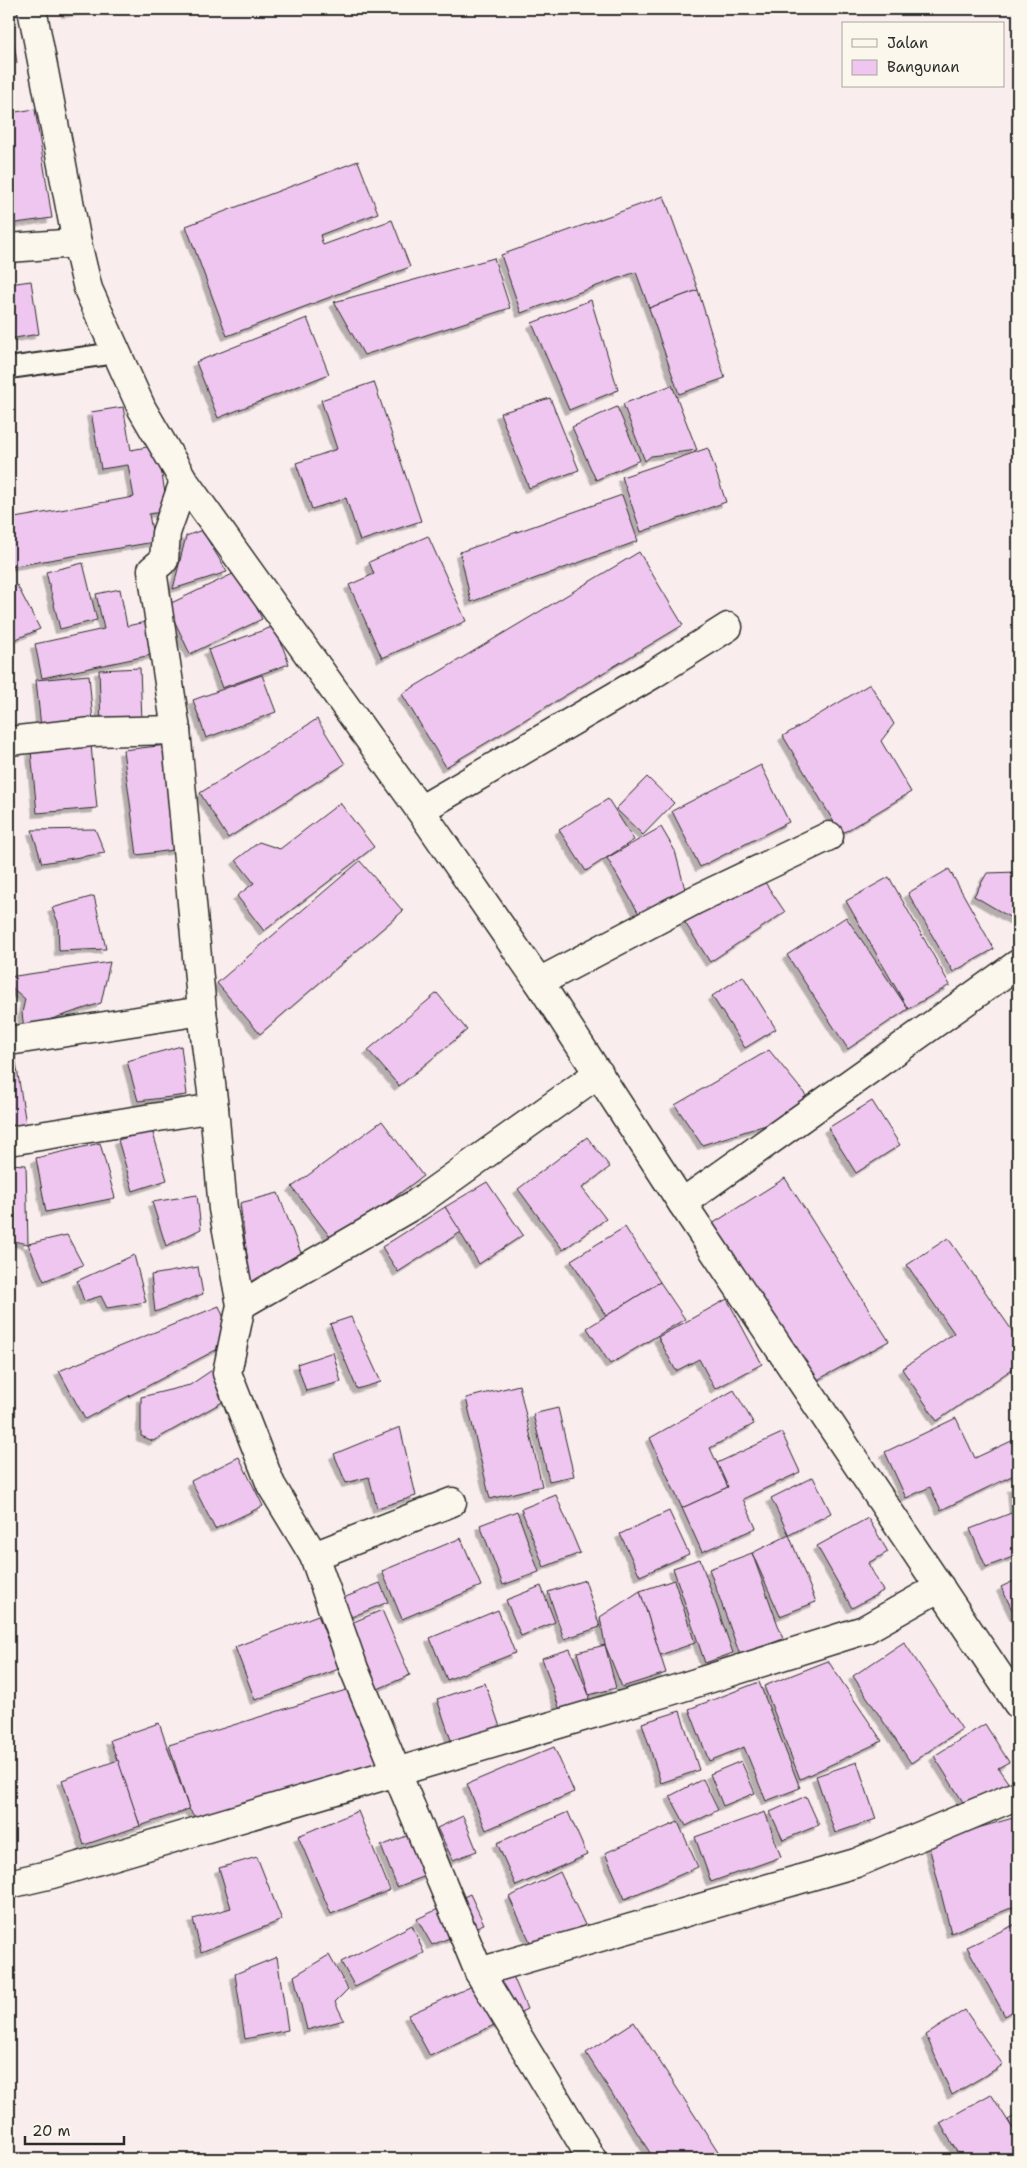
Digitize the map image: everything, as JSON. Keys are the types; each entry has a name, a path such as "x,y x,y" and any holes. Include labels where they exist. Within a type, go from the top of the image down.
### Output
{"street":[{"path":"32,9 77,243 88,289 142,409 184,481 420,810 539,982 682,1204 1018,1704"},
{"path":"9,248 77,243"},
{"path":"184,481 166,533 164,560 152,570 176,730 202,1011 214,1108 223,1208 241,1306 227,1373 271,1485 314,1556 354,1669 479,1972 592,2159"},
{"path":"420,810 638,683 728,627"},
{"path":"9,741 92,732 176,730"},
{"path":"539,982 695,900 829,836"},
{"path":"682,1204 1018,964"},
{"path":"9,1041 202,1011"},
{"path":"241,1306 417,1203 599,1073"},
{"path":"9,1141 214,1108"},
{"path":"314,1556 452,1502"},
{"path":"9,1884 52,1874 396,1773 670,1691 864,1630 940,1587"},
{"path":"479,1972 856,1863 1018,1795"}],"lane":[{"path":"9,368 116,353"}],"building":[{"path":"66,9 96,9 66,13"},
{"path":"9,11 17,63 9,64"},
{"path":"35,109 52,218 9,224 9,113"},
{"path":"358,161 378,213 320,235 323,245 392,220 410,267 227,336 186,226"},
{"path":"664,196 698,290 649,308 636,272 521,313 501,255"},
{"path":"494,258 510,308 364,355 334,302"},
{"path":"31,281 39,334 9,339 9,284"},
{"path":"698,290 725,378 679,394 649,308"},
{"path":"591,300 618,390 569,410 532,323"},
{"path":"307,318 329,374 218,418 196,362"},
{"path":"374,382 421,521 360,541 346,498 312,509 296,463 337,449 321,400"},
{"path":"672,385 697,450 651,456 645,461 623,404"},
{"path":"550,398 579,470 529,488 500,413"},
{"path":"123,407 131,450 157,445 168,511 149,514 154,542 9,567 9,519 134,497 128,465 101,469 91,412"},
{"path":"617,407 640,460 596,480 572,427"},
{"path":"708,448 726,502 641,532 622,477"},
{"path":"622,495 638,541 471,602 460,552"},
{"path":"202,530 227,572 173,589 186,536"},
{"path":"428,536 466,621 382,658 349,585 374,574 369,562"},
{"path":"639,552 683,625 446,767 402,694"},
{"path":"83,563 97,620 60,629 46,572"},
{"path":"239,571 262,619 190,654 167,605"},
{"path":"17,585 40,629 9,642 9,588"},
{"path":"120,589 127,626 150,621 156,654 42,678 35,644 104,629 96,594"},
{"path":"275,626 289,664 222,688 208,650"},
{"path":"140,668 142,722 101,724 99,670"},
{"path":"89,675 93,722 41,727 36,680"},
{"path":"262,675 276,712 206,738 193,700"},
{"path":"870,684 894,724 881,741 911,792 841,834 783,736"},
{"path":"317,719 345,764 228,838 200,793"},
{"path":"91,745 97,808 37,813 31,751"},
{"path":"167,745 181,849 137,855 123,750"},
{"path":"761,765 789,822 700,867 672,811"},
{"path":"647,777 674,803 643,835 616,809"},
{"path":"608,799 634,840 586,871 559,830"},
{"path":"340,803 374,847 264,931 237,896 254,883 236,860 259,842 280,849"},
{"path":"661,827 675,851 686,893 642,919 607,858"},
{"path":"95,829 105,853 42,863 32,830"},
{"path":"360,861 403,911 260,1034 217,983"},
{"path":"949,869 994,949 953,972 908,893"},
{"path":"758,872 785,912 710,962 684,921"},
{"path":"1018,872 1018,922 974,896 987,873"},
{"path":"889,877 950,985 908,1009 846,901"},
{"path":"94,896 106,949 59,951 58,922 52,908"},
{"path":"846,917 908,1009 848,1049 787,955"},
{"path":"110,962 101,1003 24,1028 22,1013 25,999 9,985 9,977"},
{"path":"743,976 776,1029 745,1048 712,996"},
{"path":"437,993 467,1030 399,1086 368,1050"},
{"path":"181,1046 187,1095 138,1101 127,1061"},
{"path":"769,1050 817,1109 702,1145 675,1105"},
{"path":"15,1056 26,1124 9,1133 9,1059"},
{"path":"872,1101 900,1145 856,1173 828,1128"},
{"path":"382,1121 423,1176 334,1242 292,1187"},
{"path":"152,1130 167,1180 133,1191 118,1140"},
{"path":"587,1137 610,1167 582,1188 606,1219 563,1250 518,1189"},
{"path":"100,1143 115,1198 46,1212 36,1158"},
{"path":"9,1164 26,1165 28,1244 9,1240"},
{"path":"785,1178 889,1341 810,1384 704,1229"},
{"path":"487,1182 523,1235 479,1264 445,1207"},
{"path":"278,1193 301,1253 251,1285 240,1203"},
{"path":"197,1195 201,1229 166,1246 152,1202"},
{"path":"445,1207 461,1232 398,1272 382,1247"},
{"path":"625,1227 660,1282 606,1316 571,1260"},
{"path":"67,1235 83,1265 44,1281 28,1244"},
{"path":"948,1238 1018,1339 1018,1365 937,1421 902,1369 954,1333 907,1265"},
{"path":"134,1255 146,1302 107,1308 101,1296 84,1301 77,1281"},
{"path":"198,1267 203,1294 155,1312 151,1275"},
{"path":"660,1282 685,1319 610,1364 587,1328"},
{"path":"727,1299 762,1364 715,1389 699,1359 676,1371 658,1337"},
{"path":"219,1306 233,1341 85,1419 59,1371"},
{"path":"351,1317 381,1382 357,1389 330,1324"},
{"path":"333,1352 341,1382 306,1391 297,1364"},
{"path":"215,1368 226,1400 153,1441 141,1436 141,1397 190,1385"},
{"path":"519,1385 542,1486 490,1499 466,1398"},
{"path":"734,1390 754,1424 710,1448 728,1487 682,1508 650,1438"},
{"path":"558,1408 574,1476 549,1481 533,1414"},
{"path":"956,1418 975,1458 1018,1438 1018,1473 941,1510 930,1487 906,1498 885,1452"},
{"path":"400,1427 416,1496 377,1508 369,1477 346,1483 334,1454"},
{"path":"782,1433 800,1472 743,1499 756,1528 702,1552 682,1508 728,1487 717,1463"},
{"path":"239,1457 263,1506 215,1529 191,1481"},
{"path":"813,1477 831,1513 789,1535 771,1498"},
{"path":"1018,1484 1018,1555 986,1567 970,1529 1014,1512 1012,1487"},
{"path":"556,1495 580,1553 544,1567 521,1509"},
{"path":"517,1511 539,1572 503,1585 480,1525"},
{"path":"669,1511 689,1554 640,1576 620,1534"},
{"path":"868,1518 888,1552 868,1563 883,1591 852,1608 817,1546"},
{"path":"789,1535 816,1602 780,1616 752,1553"},
{"path":"461,1538 481,1586 402,1619 382,1571"},
{"path":"752,1553 783,1639 740,1655 709,1569"},
{"path":"700,1559 733,1653 705,1663 673,1568"},
{"path":"1018,1579 1018,1622 1001,1587"},
{"path":"585,1580 600,1627 564,1639 548,1592"},
{"path":"674,1580 695,1643 660,1655 640,1591"},
{"path":"380,1583 388,1602 344,1620 336,1601"},
{"path":"541,1586 555,1622 521,1636 506,1600"},
{"path":"640,1591 666,1673 622,1687 605,1645 600,1617"},
{"path":"382,1610 410,1675 371,1692 344,1626"},
{"path":"498,1610 515,1653 447,1680 430,1638"},
{"path":"318,1615 339,1669 255,1700 235,1647"},
{"path":"904,1642 962,1729 911,1763 853,1676"},
{"path":"605,1645 616,1688 589,1695 577,1652"},
{"path":"570,1649 589,1695 588,1704 561,1713 542,1658"},
{"path":"828,1661 882,1741 800,1779 764,1686"},
{"path":"759,1682 800,1788 766,1801 744,1747 709,1761 689,1709"},
{"path":"485,1683 502,1733 454,1749 437,1699"},
{"path":"359,1686 386,1773 204,1829 189,1809 169,1745"},
{"path":"680,1711 699,1770 661,1783 642,1723"},
{"path":"159,1723 189,1809 140,1826 110,1740"},
{"path":"985,1724 1009,1762 998,1768 1009,1784 968,1810 934,1756"},
{"path":"554,1747 574,1792 486,1830 467,1784"},
{"path":"118,1760 140,1826 84,1845 62,1780"},
{"path":"741,1761 755,1793 723,1806 710,1774"},
{"path":"857,1762 876,1819 835,1833 816,1776"},
{"path":"703,1779 718,1810 686,1826 670,1796"},
{"path":"806,1796 819,1825 783,1840 770,1812"},
{"path":"358,1811 390,1890 331,1914 298,1836"},
{"path":"568,1812 587,1855 516,1886 497,1843"},
{"path":"765,1812 781,1857 711,1882 695,1837"},
{"path":"463,1816 477,1851 453,1860 437,1828"},
{"path":"1013,1818 1018,1826 1018,1905 951,1933 928,1842"},
{"path":"678,1822 698,1867 625,1899 605,1853"},
{"path":"414,1833 431,1874 397,1887 381,1846"},
{"path":"257,1857 282,1920 201,1952 193,1919 231,1908 219,1868"},
{"path":"560,1872 585,1925 534,1950 509,1897"},
{"path":"470,1894 484,1924 432,1945 417,1919"},
{"path":"1018,1923 1018,2008 1005,2016 967,1947"},
{"path":"412,1925 424,1953 355,1987 341,1962"},
{"path":"329,1955 348,1989 335,2002 344,2020 307,2030 294,1976"},
{"path":"277,1957 288,2030 245,2039 235,1974"},
{"path":"510,1969 527,2009 430,2056 408,2015"},
{"path":"965,2010 1003,2065 952,2095 926,2035"},
{"path":"634,2022 723,2159 654,2159 586,2053"},
{"path":"991,2094 1018,2137 1018,2159 961,2159 940,2123"},
{"path":"1018,2114 1018,2137 1008,2120"}]}
